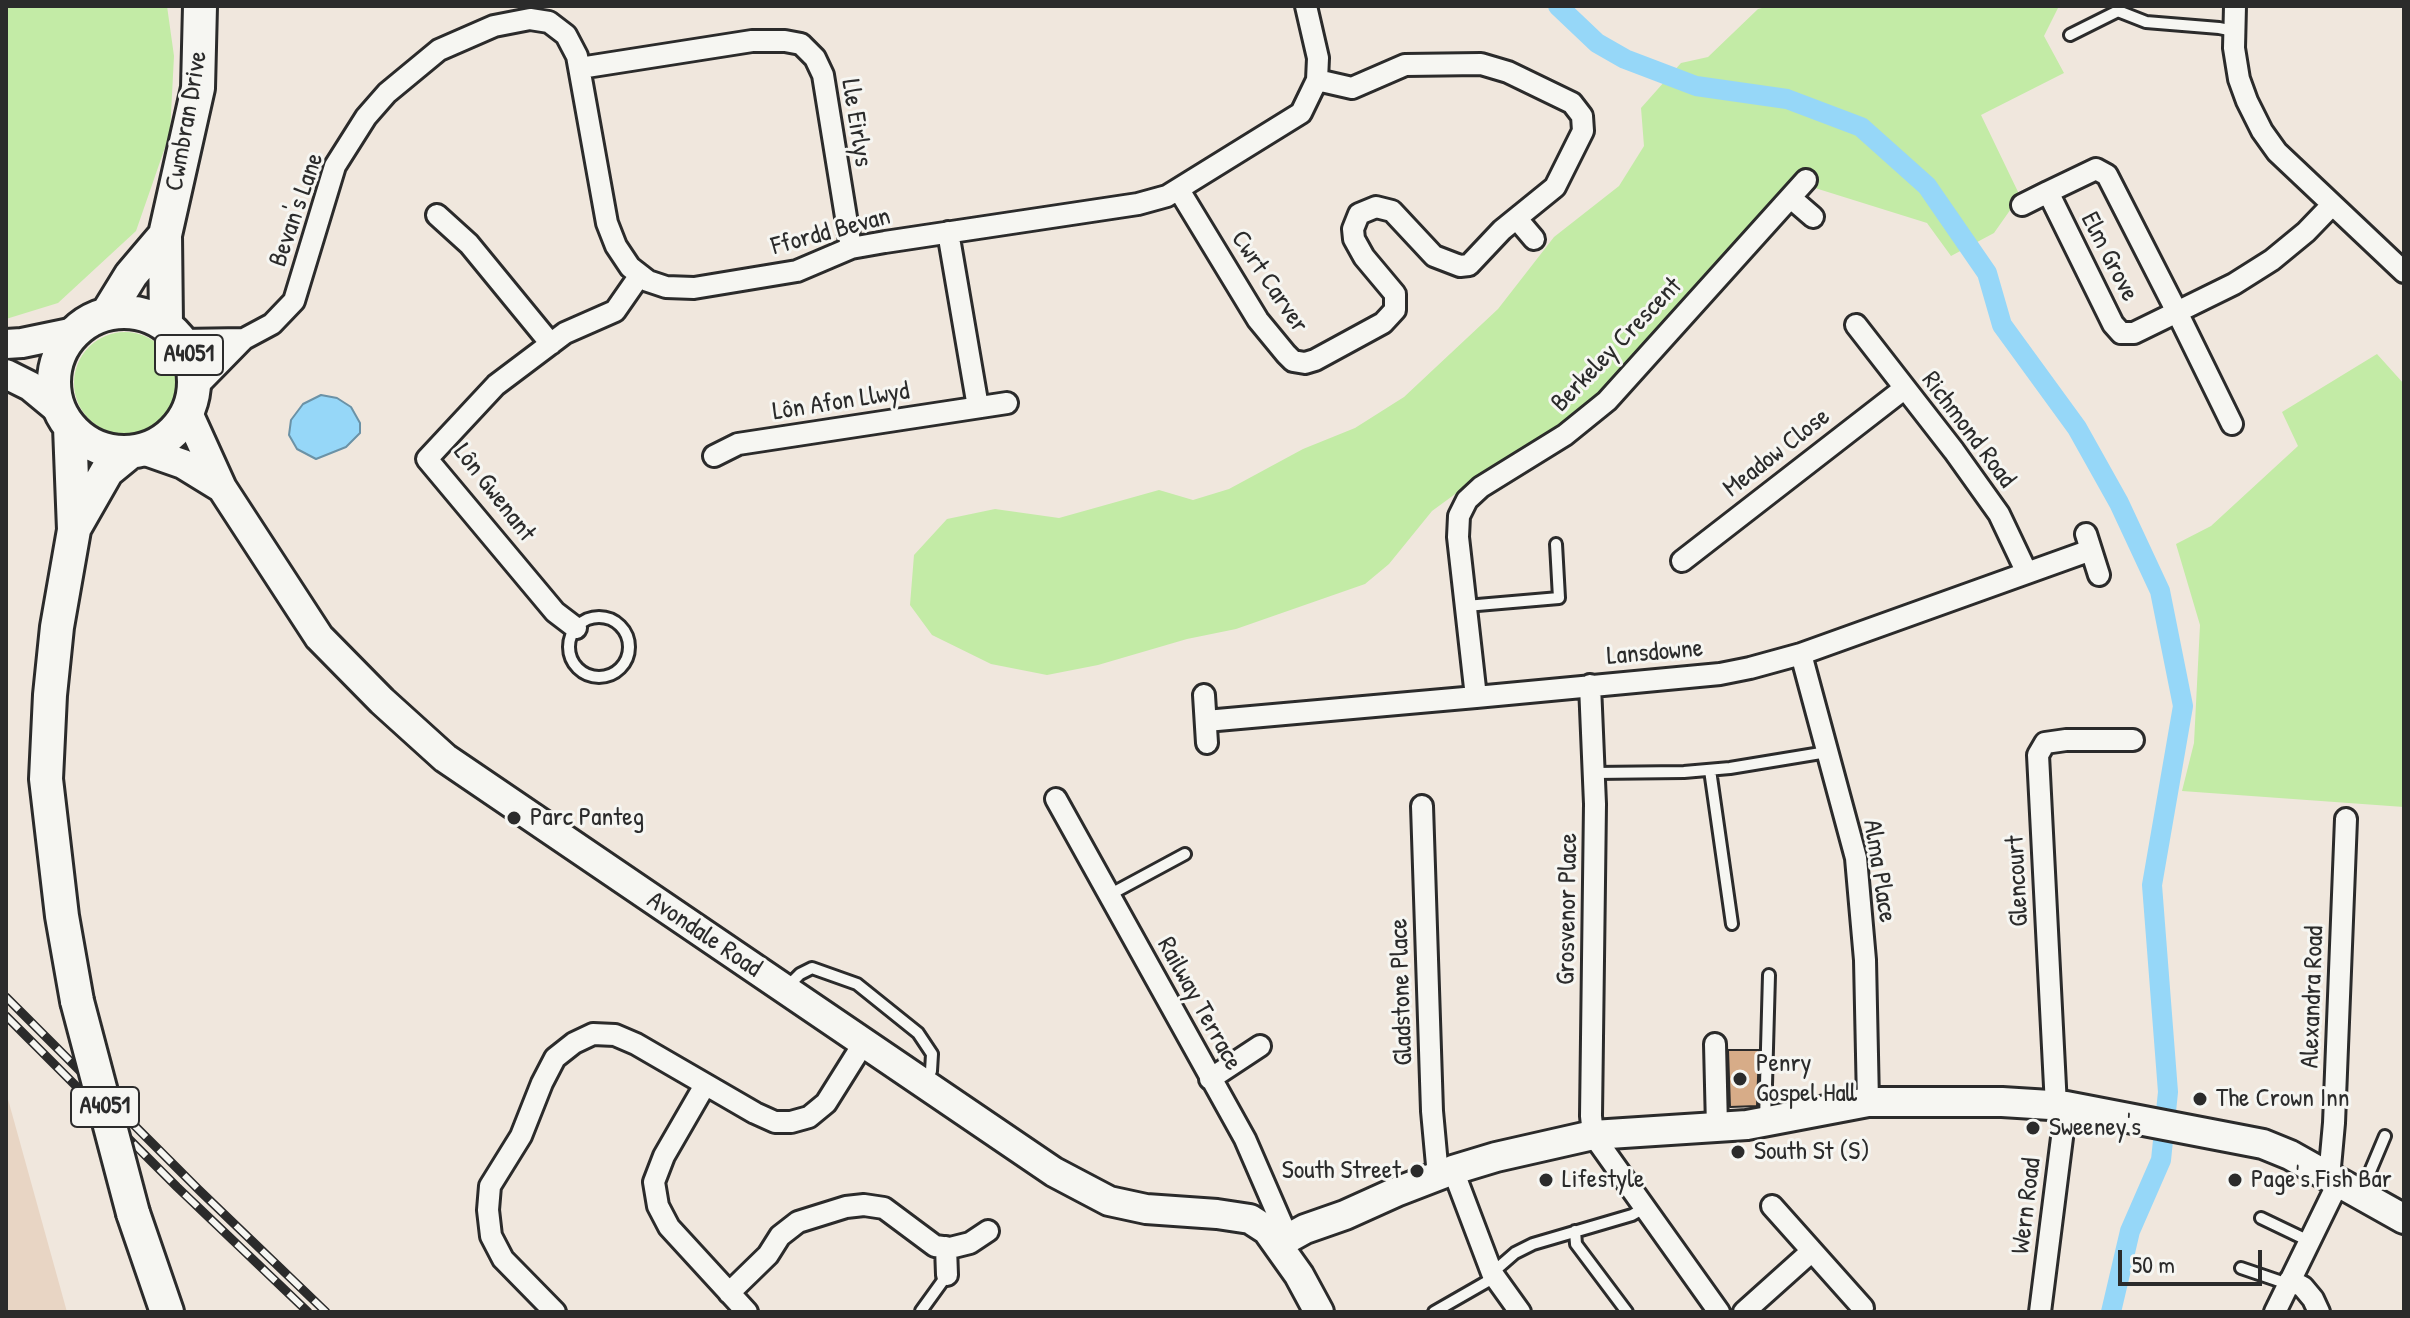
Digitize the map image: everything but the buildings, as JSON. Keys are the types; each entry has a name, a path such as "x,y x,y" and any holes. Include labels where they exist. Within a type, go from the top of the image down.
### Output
{"main road":[{"name":"Cwmbran Drive","path":"165,235 198,88 200,6"},
{"name":"A4051","path":"107,314 131,275 165,235"},
{"name":"A4051","path":"74,530 107,471 136,451 161,442 177,429 191,401 192,363 173,333 165,235"},
{"name":"A4051","path":"167,1312 133,1213 77,1001 62,916 46,779 57,627 74,530 65,418 54,377 64,345 90,321 107,314 137,313 173,333"},
{"path":"65,418 96,447 136,451"}],"street":[{"path":"1306,6 1316,47 1317,80"},
{"path":"2235,6 2239,79 2262,131 2277,152 2404,272"},
{"path":"553,14 572,45 580,68 607,223 623,258 640,275"},
{"name":"Bevan's Lane","path":"191,401 244,339 272,324 294,301 335,166 366,117 387,93 439,50 468,36 511,21 553,14"},
{"name":"Lle Eirlys","path":"580,68 752,41 801,44 815,58 823,75 851,248"},
{"name":"Cwrt Carver","path":"1179,190 1258,320 1286,354 1299,363 1315,360 1383,323 1395,310 1395,294 1364,257 1354,239 1356,219 1364,211 1376,207 1392,211 1434,256 1465,267 1474,263 1497,234 1547,195 1561,179 1583,131 1582,116 1572,103 1508,72 1481,64 1405,65 1352,88 1317,80"},
{"name":"Ffordd Bevan","path":"640,275 666,287 694,288 797,271 851,248 1158,200 1293,121 1308,104 1317,80"},
{"name":"Elm Grove","path":"2022,205 2096,169 2107,175 2232,424"},
{"name":"Berkeley Crescent","path":"1476,697 1458,537 1459,516 1467,500 1481,487 1565,435 1607,401 1806,180"},
{"name":"Elm Grove","path":"2048,192 2113,324 2121,333 2134,333 2234,284 2272,260 2332,205"},
{"path":"1791,198 1813,217"},
{"path":"437,215 469,244 551,344"},
{"path":"1517,219 1534,239"},
{"path":"948,232 978,407"},
{"name":"Lôn Gwenant","path":"576,628 555,612 427,459 489,391 565,333 615,311 640,275"},
{"name":"Richmond Road","path":"1856,325 1999,514 2027,573"},
{"path":"6,344 75,332"},
{"path":"173,333 244,339"},
{"path":"6,374 30,386 65,418"},
{"name":"Meadow Close","path":"1682,561 1905,388"},
{"name":"Avondale Road","path":"191,401 222,488 319,637 382,701 435,748 784,990 1054,1172 1109,1201 1146,1209 1250,1219 1283,1241 1319,1312"},
{"name":"Lôn Afon Llwyd","path":"714,456 738,444 1007,403"},
{"name":"Avondale Road","path":"136,451 183,464 222,488"},
{"name":"Lansdowne","path":"1206,721 1720,674 1801,654 2027,573 2088,542 2099,575"},
{"name":"Alma Place","path":"1801,654 1857,872 1865,960 1868,1102"},
{"name":"Grosvenor Place","path":"1590,685 1594,773 1593,1135"},
{"path":"1204,695 1207,743"},
{"name":"Glencourt","path":"2061,1106 2038,755 2045,743 2133,740"},
{"name":"Railway Terrace","path":"1056,799 1245,1139 1283,1241"},
{"name":"Gladstone Place","path":"1422,806 1432,1111 1446,1173 1493,1275 1520,1312"},
{"name":"Alexandra Road","path":"2275,1312 2309,1241 2342,1185 2330,1167 2346,819"},
{"path":"555,1312 503,1259 491,1236 488,1210 490,1186 521,1136 555,1058 574,1043 593,1034 615,1035 755,1113 775,1122 791,1122 809,1117 826,1103 863,1044"},
{"path":"1715,1044 1717,1127"},
{"path":"1210,1079 1260,1046"},
{"path":"705,1085 664,1156 654,1182 658,1206 669,1227 747,1312"},
{"path":"1283,1241 1305,1229 1446,1173 1593,1135 1765,1123 1868,1102 2002,1102 2061,1106 2263,1144 2290,1155 2404,1219"},
{"name":"Wern Road","path":"2040,1312 2061,1106"},
{"path":"1593,1135 1719,1312"},
{"path":"729,1293 768,1255 780,1236 798,1222 846,1207 864,1205 884,1208 935,1246 970,1243 988,1231"},
{"path":"1772,1206 1863,1308"},
{"path":"946,1247 947,1275"},
{"path":"1744,1312 1812,1251"},
{"path":"2289,1282 2303,1287 2319,1312"}],"lane":[{"path":"2070,35 2118,11 2146,22 2234,31"},
{"path":"1466,606 1559,598 1556,544"},
{"path":"593,618 612,620 626,633 629,653 625,663 610,675 601,677 582,672 575,665 569,646 576,628 593,618"},
{"path":"1594,773 1710,770 1827,752"},
{"path":"1710,770 1732,924"},
{"path":"1109,895 1185,854"},
{"path":"784,990 800,974 812,968 857,984 918,1033 925,1043 932,1054 931,1071 922,1083"},
{"path":"1765,1123 1769,975"},
{"path":"2342,1185 2385,1136"},
{"path":"1434,1312 1493,1275 1515,1253 1533,1244 1632,1215 1644,1208"},
{"path":"2261,1218 2309,1241"},
{"path":"1575,1231 1576,1244 1627,1312"},
{"path":"2241,1268 2289,1282"},
{"path":"921,1311 947,1275"}],"shaded area":[{"path":"6,1092 67,1312 6,1312"}],"green space":[{"path":"6,6 167,6 174,56 170,133 136,231 58,303 6,319"},
{"path":"1770,6 2059,6 2044,36 2064,73 1981,115 2020,196 1994,233 1951,256 1927,223 1815,188 1783,196 1604,395 1552,433 1473,481 1432,511 1389,564 1365,584 1236,629 1047,675 991,664 932,635 910,605 914,555 947,519 995,509 1059,518 1159,490 1193,500 1229,489 1303,449 1355,428 1404,397 1498,309 1554,237 1619,186 1644,146 1641,108 1681,63 1708,57 1758,9"},
{"path":"125,332 144,336 161,347 172,364 176,383 172,402 161,419 144,430 125,434 106,430 89,419 78,402 74,383 78,364 89,347 106,336"},
{"path":"2377,354 2404,384 2404,807 2182,791 2194,743 2200,625 2176,544 2211,526 2298,446 2282,412"}],"water":[{"path":"321,395 337,398 351,407 360,423 360,433 346,447 316,459 297,449 289,435 291,420 303,404"}],"waterway":[{"path":"1558,6 1597,43 1625,59 1696,86 1787,99 1861,127 1927,186 1987,273 2002,325 2077,428 2119,503 2160,591 2183,706 2152,885 2168,1092 2161,1160 2130,1231 2111,1312"}],"railway":[{"path":"6,997 326,1312"},
{"path":"6,1016 177,1187 308,1312"}],"place":[{"name":"Parc Panteg","path":"514,818"},
{"name":"Penry Gospel Hall","path":"1740,1079"},
{"name":"The Crown Inn","path":"2200,1099"},
{"name":"Sweeney's","path":"2033,1128"},
{"name":"South St (S)","path":"1738,1152"},
{"name":"South Street","path":"1417,1171"},
{"name":"Lifestyle","path":"1546,1180"},
{"name":"Page's Fish Bar","path":"2235,1180"}]}
